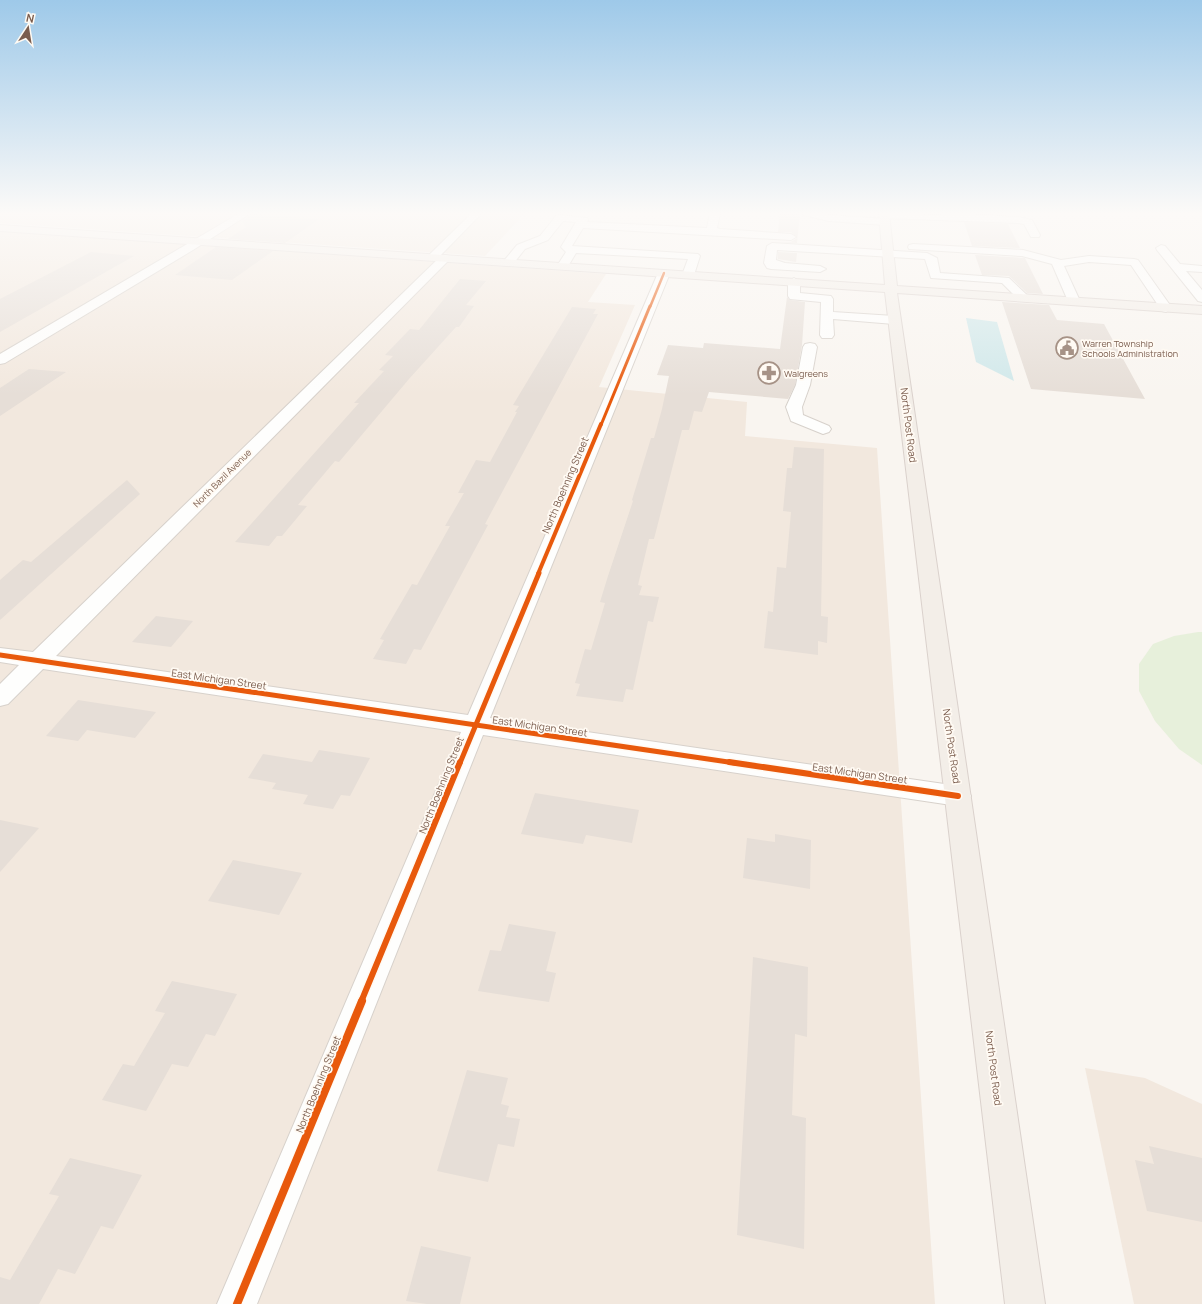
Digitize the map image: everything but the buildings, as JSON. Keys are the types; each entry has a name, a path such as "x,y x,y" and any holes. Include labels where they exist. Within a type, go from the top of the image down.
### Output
{"main road":[{"path":"674,274 1202,310"},
{"name":"North Post Road","path":"891,274 894,320 904,380 1025,1304"}],"street":[{"path":"0,360 144,274"},
{"name":"North Bazil Avenue","path":"0,698 423,274"},
{"name":"North Boehning Street","path":"237,1304 475,726 664,274"},
{"path":"771,280 772,274"},
{"path":"820,274 823,284"},
{"path":"935,274 935,276 1005,280 1024,298"},
{"path":"980,274 983,279"},
{"path":"1062,274 1074,301"},
{"path":"1142,274 1166,308"},
{"path":"1183,274 1202,298"},
{"path":"794,282 794,296 828,299 827,335"},
{"path":"827,315 894,320"},
{"path":"810,347 803,385 794,407 796,418 823,429"},
{"name":"East Michigan Street","path":"0,656 958,796"}],"shaded area":[{"path":"0,274 606,274 588,302 635,305 599,387 747,402 745,436 877,448 935,1304 0,1304"},
{"path":"1085,1068 1145,1078 1202,1104 1202,1304 1134,1304"}],"green space":[{"path":"1202,632 1202,765 1179,749 1155,721 1139,691 1139,664 1153,644 1174,636"}],"water":[{"path":"966,318 997,322 1014,381 976,362"}],"cycle path":[{"path":"237,1304 475,726 664,274"},
{"path":"0,655 958,796"}],"place":[{"name":"Warren Township Schools Administration","path":"1067,348"},
{"name":"Walgreens","path":"769,373"}]}
